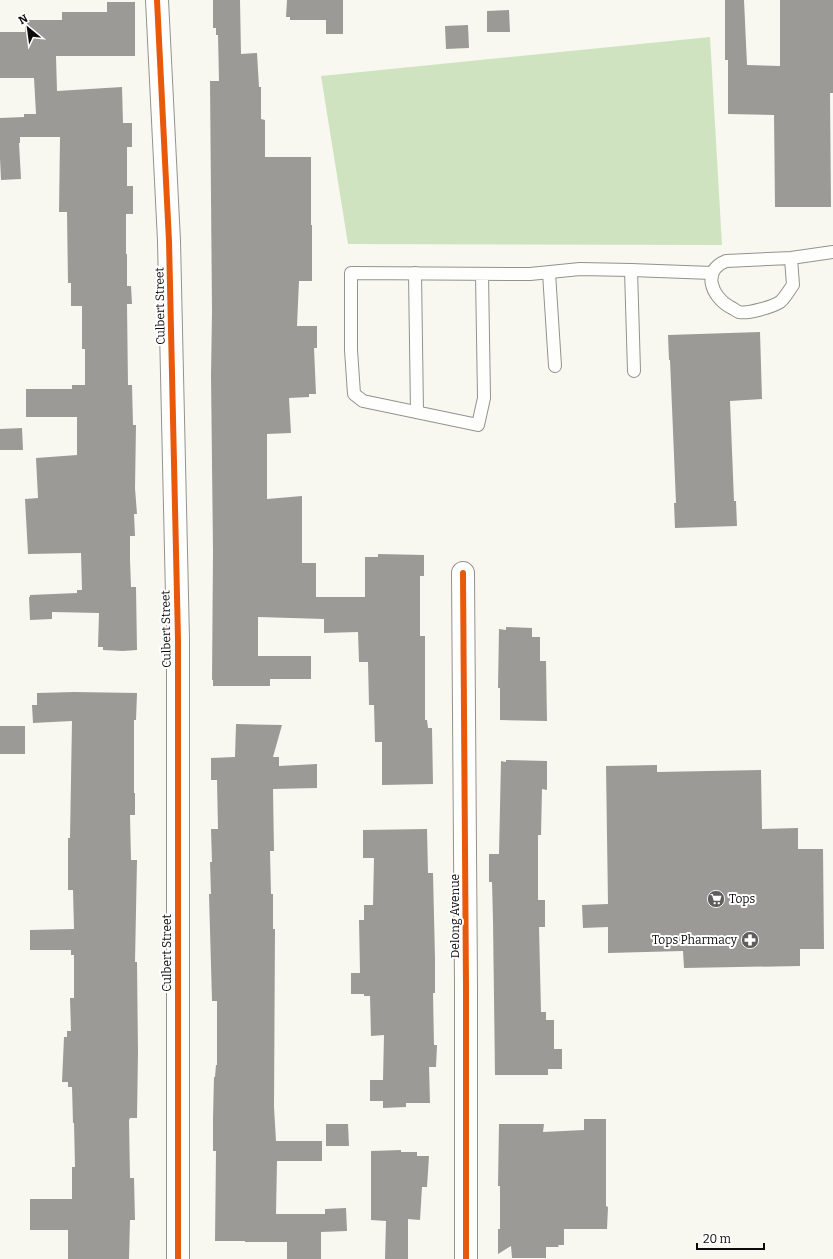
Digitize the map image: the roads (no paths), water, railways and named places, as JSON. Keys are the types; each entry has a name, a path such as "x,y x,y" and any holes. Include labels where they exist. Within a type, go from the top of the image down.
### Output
{"street":[{"name":"Culbert Street","path":"157,0 169,242 178,632 178,1259"},
{"name":"Delong Avenue","path":"463,573 466,1259"}],"lane":[{"path":"791,258 793,285 781,301 765,309 739,312 724,304 712,290 712,273 718,264 726,261 791,258 833,252"},
{"path":"482,274 484,398 478,425 363,401 354,394 351,350 351,273 530,274 580,269 712,273"},
{"path":"631,270 634,371"},
{"path":"415,273 418,412"},
{"path":"550,273 555,366"}],"place":[{"name":"Tops","path":"716,899"},
{"name":"Tops Pharmacy","path":"750,940"}]}
